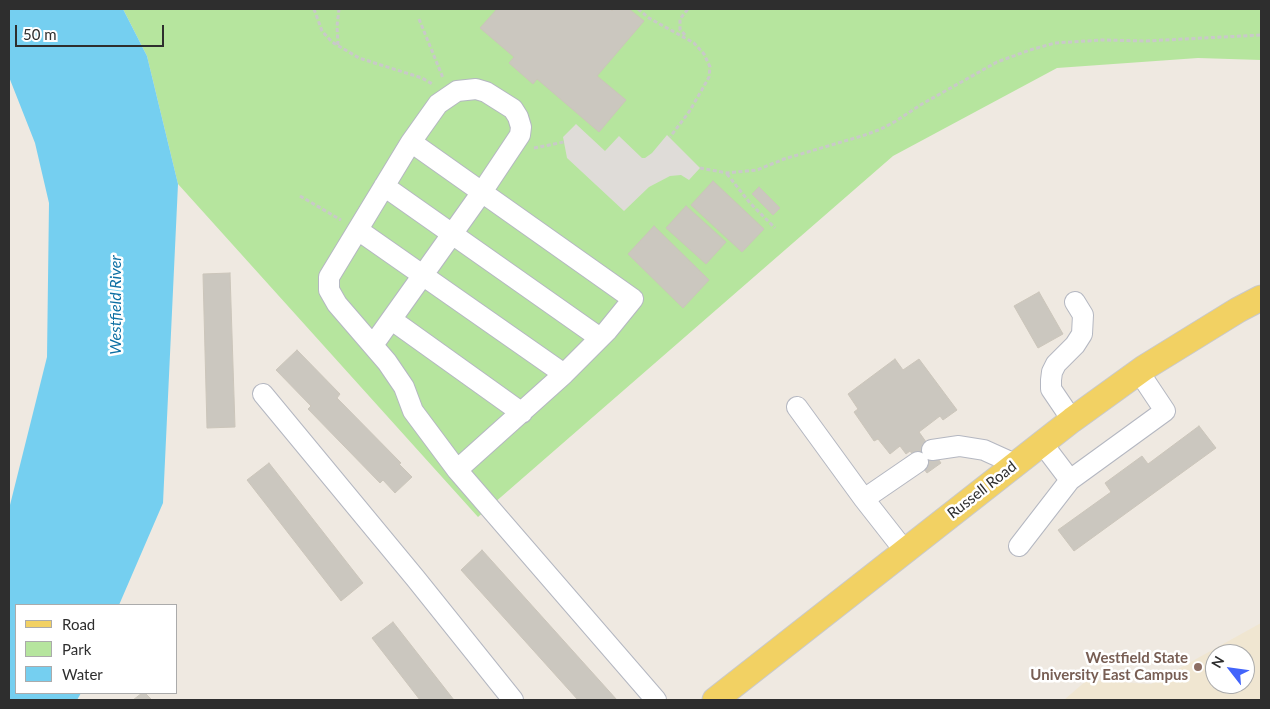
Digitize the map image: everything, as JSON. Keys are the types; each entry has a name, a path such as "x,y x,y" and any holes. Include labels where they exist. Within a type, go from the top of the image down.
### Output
{"main road":[{"name":"Russell Road","path":"715,700 1072,420 1139,372 1238,310 1261,298"}],"lane":[{"path":"373,346 453,234 520,135 521,128 518,118 507,104 486,92 467,89 457,90 438,104 411,142 329,277 329,290 337,304 373,346 404,387 413,411 458,470 656,700"},
{"path":"411,142 633,300 600,338 564,374 458,470"},
{"path":"384,186 600,338"},
{"path":"358,230 564,374"},
{"path":"1072,420 1052,389 1051,380 1056,364 1075,345 1082,334 1083,315 1075,302"},
{"path":"392,320 522,413"},
{"path":"1019,546 1070,480 1165,411 1139,372"},
{"path":"263,394 513,700"},
{"path":"796,407 904,550"},
{"path":"1042,443 1070,480"},
{"path":"864,499 925,456 960,446 984,450 1015,464"}],"path":[{"path":"314,9 322,31 338,46 359,58 422,78 448,96"},
{"path":"338,46 337,26 339,9"},
{"path":"638,9 649,18 687,37"},
{"path":"670,137 694,104 710,72 704,54 682,32 679,25 681,16 688,9"},
{"path":"419,19 448,96"},
{"path":"700,168 727,173 757,170 784,159 881,129 997,62 1055,43 1102,40 1146,41 1261,35"},
{"path":"727,173 750,203 775,228"},
{"path":"300,196 358,230"}],"shaded area":[{"path":"576,124 605,151 619,136 642,158 652,153 667,135 700,168 689,180 681,175 670,176 649,187 624,211 567,158 563,137"},
{"name":"Westfield State University East Campus","path":"1261,623 1261,700 1064,700 1087,680 1151,684 1205,654 1205,694 1255,694 1255,644 1223,644"}],"green space":[{"path":"123,9 1261,9 1261,60 1198,58 1057,68 893,156 478,517 178,184 147,56"}],"water":[{"name":"Westfield River","path":"9,9 123,9 147,56 178,184 163,503 119,604 15,604 15,694 80,694 77,700 9,700 9,509 47,357 49,203 35,143 9,77"}],"building":[{"path":"497,9 610,9 612,11 614,9 629,9 644,21 597,76 626,100 599,132 537,79 533,84 509,63 514,57 480,28"},
{"path":"713,181 764,229 742,252 691,205"},
{"path":"759,187 780,208 773,215 752,194"},
{"path":"686,206 726,242 706,264 666,228"},
{"path":"654,226 709,280 683,308 628,254"},
{"path":"230,273 235,427 207,428 203,274"},
{"path":"1039,292 1063,334 1038,348 1014,306"},
{"path":"297,350 340,394 337,398 401,463 399,464 412,477 395,493 383,480 380,483 308,409 311,406 276,370"},
{"path":"895,359 903,370 919,359 957,410 943,420 940,416 919,432 941,463 927,473 910,451 906,454 900,446 890,454 878,439 874,441 854,412 858,409 848,394"},
{"path":"1199,426 1216,448 1074,551 1058,530 1111,492 1105,483 1142,456 1148,464"},
{"path":"269,463 363,583 341,601 247,480"},
{"path":"482,550 617,700 578,700 461,570"},
{"path":"393,622 454,700 420,700 372,638"},
{"path":"141,694 146,694 152,700 133,700"}],"place":[{"name":"Westfield State University East Campus","path":"1198,667"}]}
